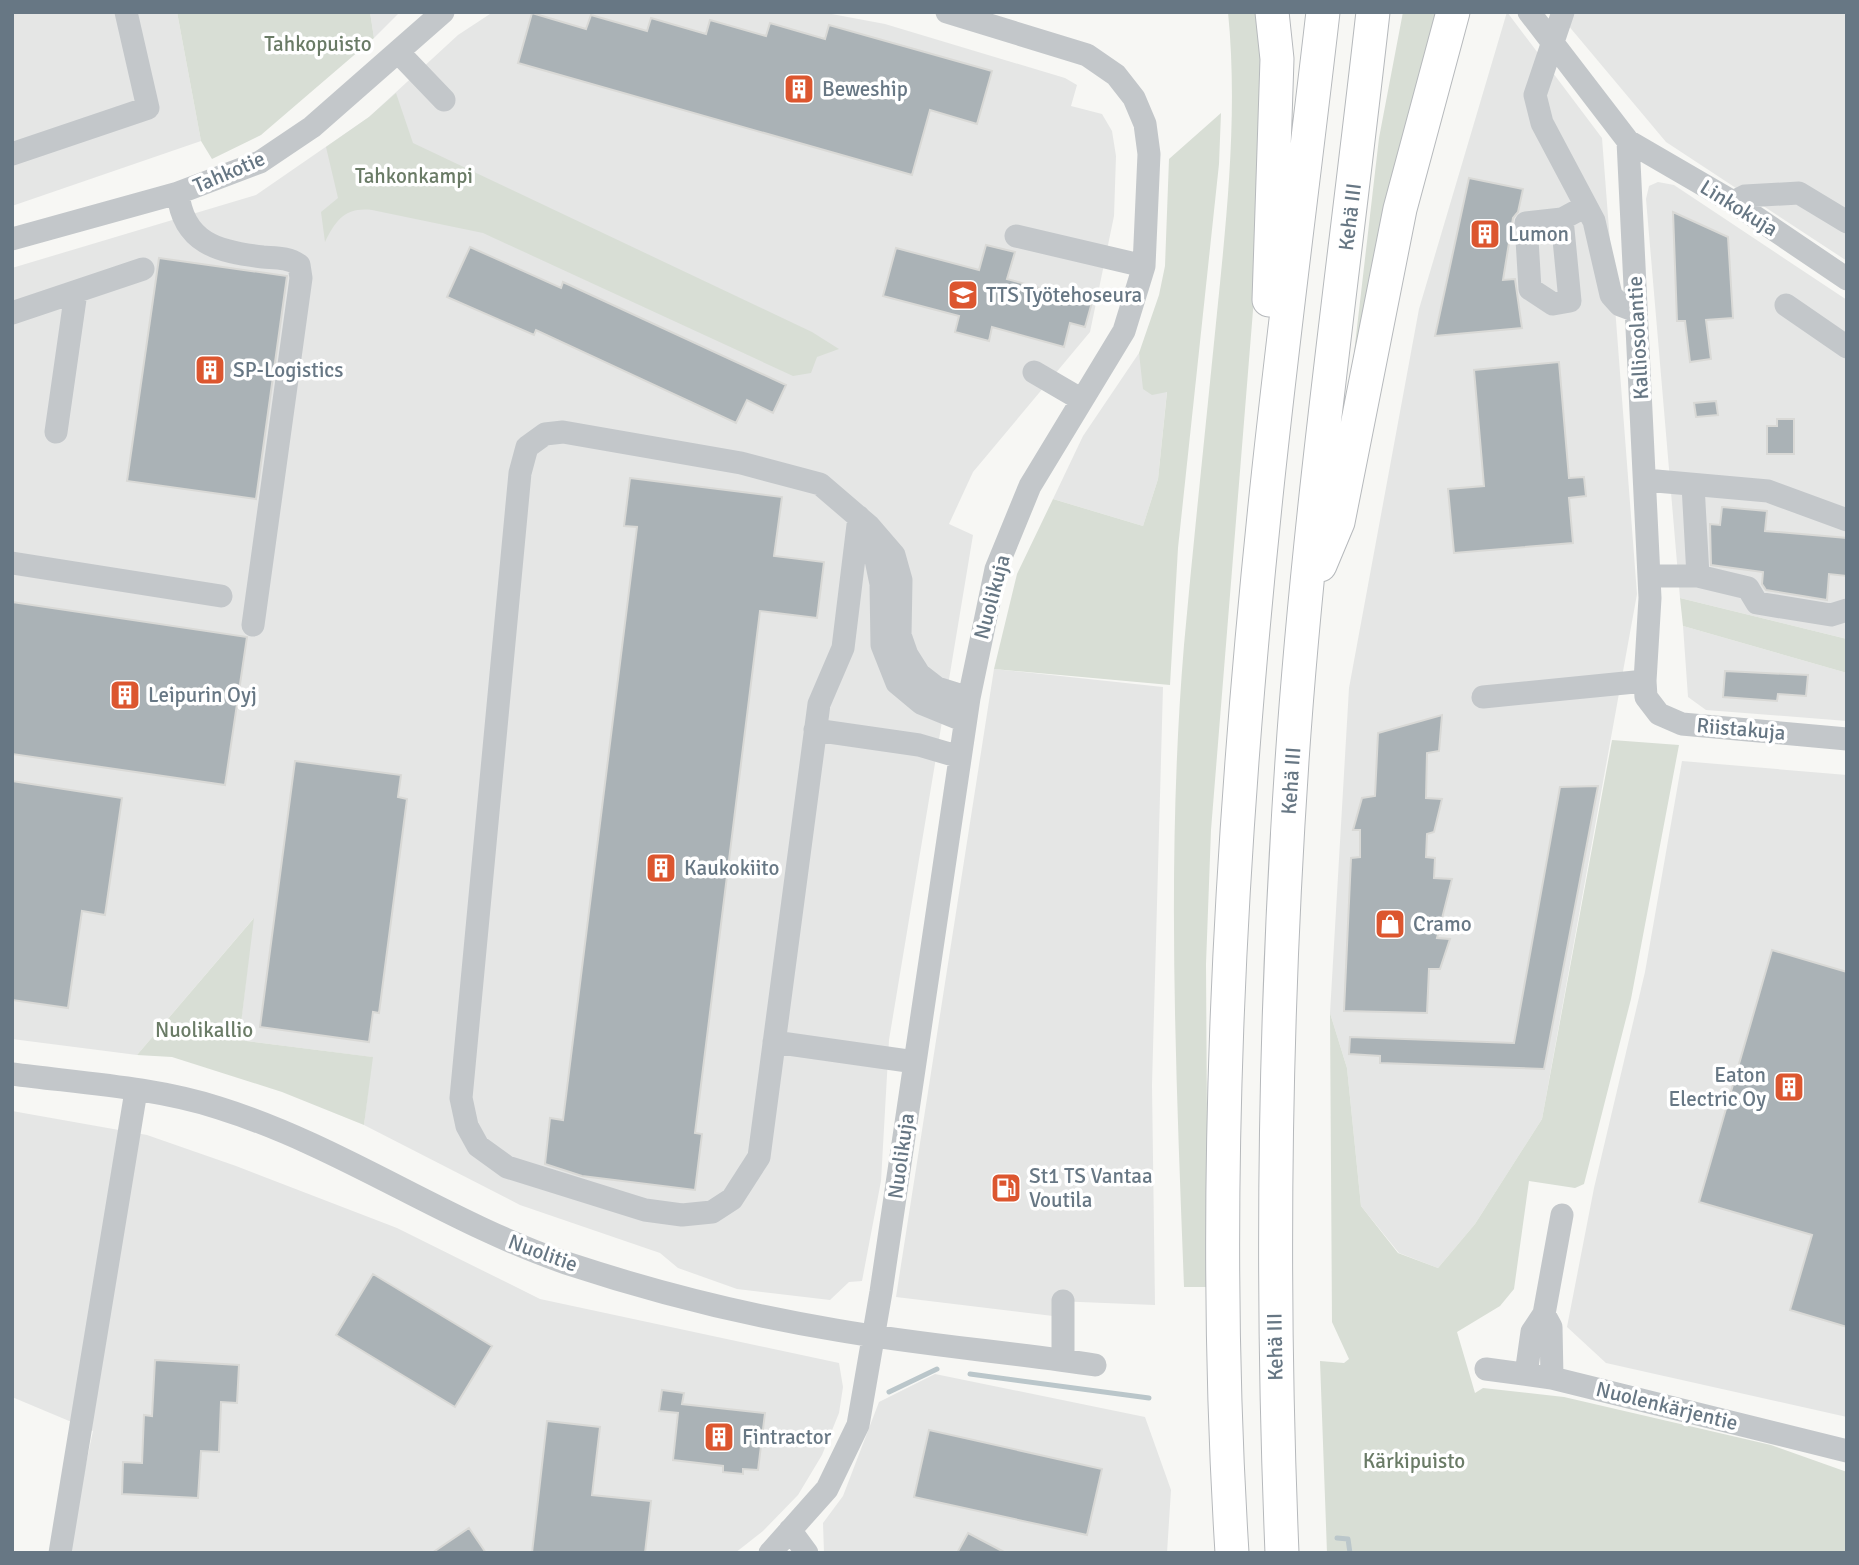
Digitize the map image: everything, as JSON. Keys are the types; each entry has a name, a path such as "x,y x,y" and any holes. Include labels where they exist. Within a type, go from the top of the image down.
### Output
{"highway":[{"path":"1265,505 1261,376 1269,300 1275,152 1277,59 1272,12"},
{"path":"1232,1553 1226,1369 1227,1024 1247,705 1265,505 1323,12"},
{"name":"Kehä III","path":"1282,1553 1275,1370 1274,1167 1283,897 1305,603 1373,12"},
{"path":"1305,603 1338,522 1400,209 1453,12"}],"street":[{"path":"12,154 148,107 126,12"},
{"name":"Tahkotie","path":"12,239 178,192 260,162 312,127 443,12"},
{"name":"Nuolikuja","path":"770,1553 827,1489 858,1425 874,1336 967,709 990,592 1014,522 1047,456 1124,331 1144,266 1149,154 1144,124 1134,98 1115,75 1087,55 947,12"},
{"path":"1529,12 1628,141"},
{"path":"1563,12 1535,95 1542,123 1594,221 1611,295 1620,305 1636,311"},
{"path":"398,52 444,100"},
{"name":"Linkokuja","path":"1628,141 1732,202 1847,279"},
{"name":"Kalliosolantie","path":"1628,141 1650,576 1645,689"},
{"path":"178,192 180,208 191,233 231,254 290,259 299,265 301,278 253,625"},
{"path":"1732,202 1745,196 1799,193 1847,222"},
{"path":"1562,219 1586,206"},
{"path":"1016,236 1144,266"},
{"path":"12,313 143,269"},
{"path":"56,432 76,292"},
{"path":"1786,305 1847,347"},
{"path":"1034,372 1082,400"},
{"path":"864,522 843,648 819,704 759,1157 732,1199 712,1212 682,1215 645,1210 507,1167 478,1146 467,1126 461,1098 520,473 527,447 545,434 562,432 741,463 820,484 864,522 881,584 882,645 897,683 921,703 967,709"},
{"path":"1645,480 1768,491 1847,520"},
{"path":"1693,485 1698,576"},
{"path":"12,563 221,596"},
{"path":"1650,576 1698,576 1748,588 1757,603 1831,615 1847,610"},
{"path":"1483,697 1645,689"},
{"name":"Riistakuja","path":"1645,689 1659,714 1682,724 1847,739"},
{"path":"815,730 919,745 960,757"},
{"path":"774,1042 915,1062"},
{"name":"Nuolitie","path":"12,1074 136,1091 218,1107 317,1145 478,1228 566,1263 712,1306 874,1336 1095,1365"},
{"path":"60,1553 136,1091"},
{"path":"1526,1374 1532,1332 1544,1314 1562,1215"},
{"path":"1063,1301 1063,1360"},
{"path":"1544,1314 1550,1327 1552,1378"},
{"name":"Nuolenkärjentie","path":"1486,1369 1552,1378 1847,1451"},
{"path":"790,1530 807,1553"}],"shaded area":[{"path":"12,12 177,12 201,141 12,206"},
{"path":"370,12 400,12 374,38"},
{"path":"493,12 821,12 885,24 1065,78 1077,85 1071,106 1102,114 1112,131 1116,156 1114,216 1090,332 973,472 949,524 973,535 889,1040 881,1181 862,1281 849,1282 830,1300 737,1289 678,1268 660,1253 520,1205 364,1125 372,1057 239,1040 253,919 137,1055 12,1039 12,268 256,195 369,117 458,35"},
{"path":"1507,12 1602,138 1637,594 1542,1119 1475,1224 1438,1268 1399,1253 1361,1206 1347,1068 1330,1013 1349,688 1419,309"},
{"path":"1557,12 1847,12 1847,261 1666,142"},
{"path":"1658,182 1674,185 1847,300 1847,639 1680,598 1646,199 1649,186"},
{"path":"1139,353 1142,368 1167,391 1158,479 1143,526 1053,499 1083,436"},
{"path":"1683,626 1847,673 1847,721 1706,710 1688,697"},
{"path":"994,669 1163,687 1152,1085 1155,1305 1055,1301 1053,1316 896,1297"},
{"path":"1682,761 1847,775 1847,1417 1606,1363 1567,1327 1594,1188 1645,972"},
{"path":"12,1111 147,1135 236,1166 397,1228 540,1299 839,1363 843,1387 839,1413 822,1455 798,1495 763,1531 735,1553 67,1553 93,1431 12,1397"},
{"path":"935,1374 1145,1417 1171,1490 1167,1553 824,1553 823,1523 843,1496 879,1402"}],"green space":[{"name":"Tahkopuisto","path":"177,12 370,12 374,38 261,135 212,159 201,141"},
{"path":"1228,12 1259,12 1263,57 1257,261 1211,830 1206,964 1208,1287 1184,1287 1174,966 1175,805 1184,645 1228,201 1232,87"},
{"path":"1403,12 1440,12 1348,405 1379,138"},
{"name":"Tahkonkampi","path":"396,93 413,143 812,332 839,349 817,357 811,373 793,376 483,233 363,210 342,217 325,242 321,212 338,198 326,147 369,117"},
{"path":"1221,113 1219,164 1178,548 1170,685 994,669 1017,574 1053,499 1143,526 1158,479 1167,392 1152,395 1143,389 1139,353 1159,295 1165,266 1169,159"},
{"path":"1680,598 1847,639 1847,673 1683,626"},
{"name":"Kärkipuisto","path":"1612,740 1679,745 1631,999 1584,1184 1575,1188 1529,1181 1514,1289 1500,1306 1457,1332 1475,1393 1483,1388 1564,1397 1771,1445 1847,1472 1847,1553 1327,1553 1320,1361 1344,1363 1349,1359 1332,1322 1330,1013 1347,1068 1361,1206 1398,1253 1438,1268 1475,1224 1542,1119"},
{"name":"Nuolikallio","path":"254,918 239,1040 373,1057 364,1125 282,1092 172,1057 137,1055"}],"building":[{"name":"Beweship","path":"532,13 586,29 591,15 647,31 651,18 706,34 710,20 766,36 770,23 825,39 829,25 992,71 977,124 930,110 912,175 518,63"},
{"name":"Lumon","path":"1469,178 1523,189 1518,212 1513,218 1503,280 1515,279 1522,328 1435,336"},
{"path":"1673,212 1728,237 1733,318 1706,320 1711,359 1690,362 1685,321 1677,321"},
{"path":"986,245 1015,252 1007,279 1073,297 1075,290 1094,295 1085,327 1070,323 1064,347 992,327 989,341 955,332 959,316 883,296 896,248 979,270"},
{"path":"470,247 561,288 563,282 786,385 773,413 747,400 736,423 536,330 534,335 447,297"},
{"name":"SP-Logistics","path":"159,258 287,276 256,499 127,481"},
{"path":"1559,362 1569,478 1584,477 1586,496 1569,498 1573,543 1454,553 1448,489 1484,486 1474,370"},
{"path":"1716,401 1718,415 1696,417 1694,403"},
{"path":"1777,419 1794,419 1794,454 1767,454 1767,426 1777,426"},
{"name":"Kaukokiito","path":"630,478 782,497 774,556 824,562 817,618 760,611 695,1133 702,1134 695,1190 582,1176 545,1164 550,1118 563,1120 637,527 624,526"},
{"path":"1722,507 1767,511 1765,531 1847,538 1847,576 1829,574 1827,600 1766,590 1762,584 1763,572 1711,565 1710,524 1720,525"},
{"name":"Leipurin Oyj","path":"12,602 247,637 225,785 12,754"},
{"path":"1725,671 1808,675 1806,696 1778,694 1777,701 1723,697"},
{"path":"1442,715 1439,751 1427,753 1426,798 1442,799 1434,832 1427,834 1426,857 1435,858 1434,878 1452,879 1437,938 1450,939 1440,969 1429,969 1427,1013 1344,1011 1351,858 1360,857 1360,830 1353,830 1362,798 1375,796 1378,733"},
{"path":"295,761 401,775 398,797 407,799 379,1013 373,1012 369,1042 260,1027"},
{"path":"12,781 122,798 105,915 82,911 68,1008 12,1000"},
{"path":"1598,786 1544,1069 1380,1063 1380,1056 1349,1054 1350,1037 1514,1043 1560,787"},
{"name":"Eaton Electric Oy","path":"1772,950 1847,972 1847,1327 1790,1310 1812,1235 1699,1202"},
{"path":"373,1274 492,1346 455,1407 336,1335"},
{"path":"155,1360 239,1365 237,1403 221,1402 219,1452 201,1451 198,1498 122,1494 123,1462 142,1463 144,1415 152,1416"},
{"name":"Fintractor","path":"662,1390 684,1393 682,1404 765,1413 758,1470 743,1469 743,1474 723,1472 723,1466 673,1460 678,1413 659,1411"},
{"path":"547,1421 600,1427 592,1495 651,1501 645,1553 532,1553"},
{"path":"929,1430 1102,1469 1087,1535 914,1497"},
{"path":"469,1528 486,1553 432,1553"},
{"path":"968,1533 1006,1553 957,1553"}],"waterway":[{"path":"889,1392 937,1369"},
{"path":"970,1374 1149,1398"},
{"path":"1337,1538 1348,1539 1350,1553"}],"place":[{"name":"Beweship","path":"799,89"},
{"name":"Lumon","path":"1485,234"},
{"name":"TTS Työtehoseura","path":"963,295"},
{"name":"SP-Logistics","path":"210,370"},
{"name":"Leipurin Oyj","path":"125,695"},
{"name":"Kaukokiito","path":"661,868"},
{"name":"Cramo","path":"1390,924"},
{"name":"Eaton Electric Oy","path":"1789,1087"},
{"name":"St1 TS Vantaa Voutila","path":"1006,1188"},
{"name":"Fintractor","path":"719,1437"}]}
